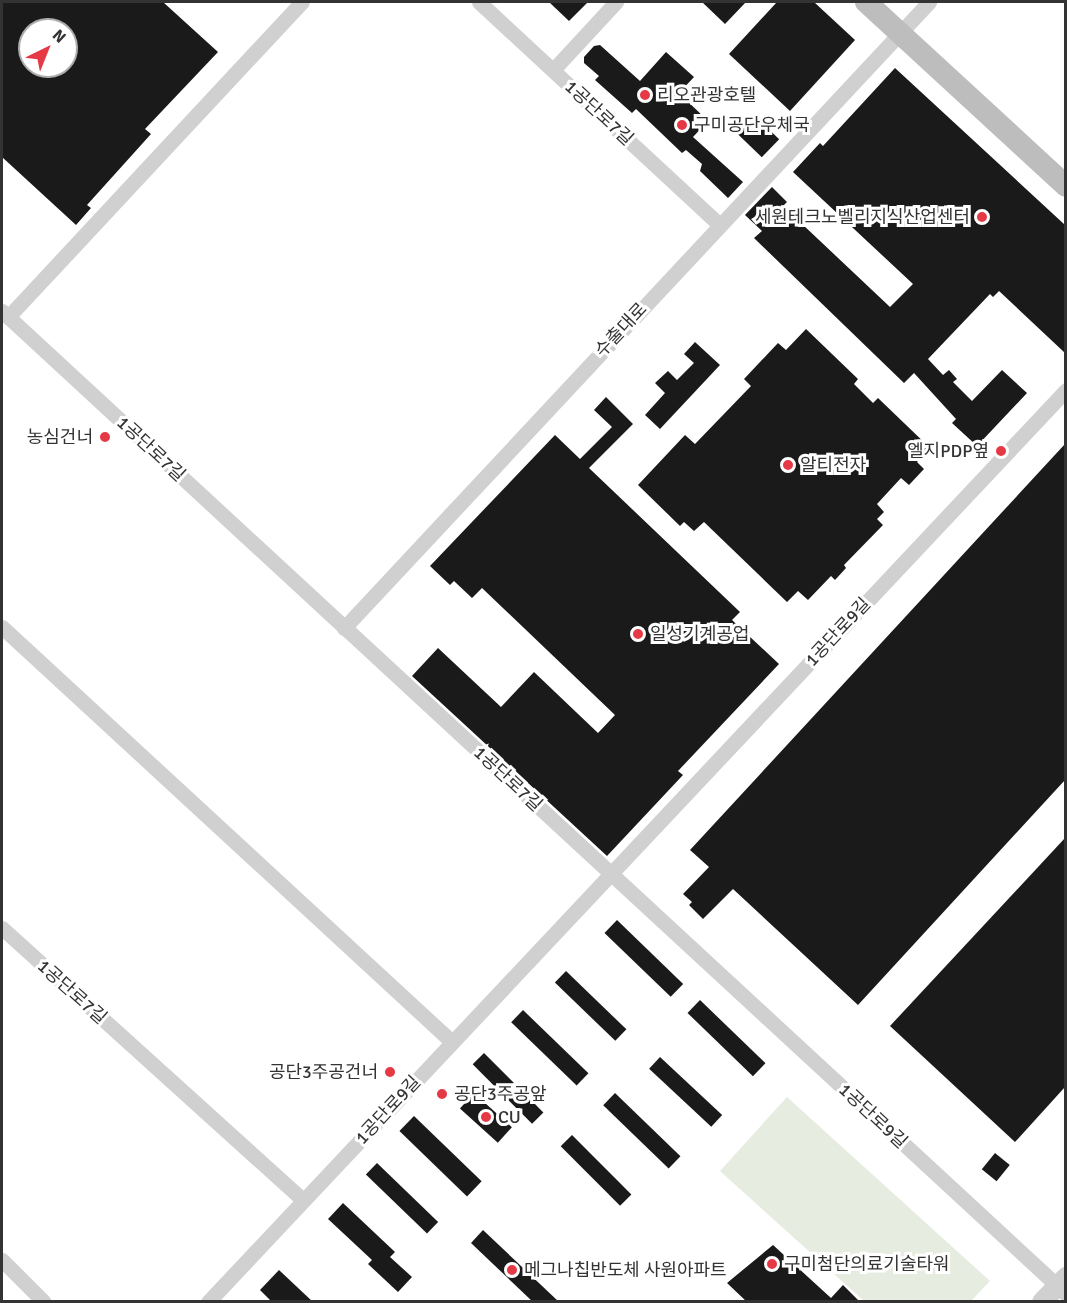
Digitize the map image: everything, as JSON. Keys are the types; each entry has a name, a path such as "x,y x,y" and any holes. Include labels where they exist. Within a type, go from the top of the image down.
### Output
{"main road":[{"path":"866,2 904,28 1065,168"},
{"path":"885,2 904,28 1065,186"}],"street":[{"name":"1공단로7길","path":"302,2 5,314 611,874"},
{"name":"1공단로7길","path":"479,2 720,224"},
{"path":"553,70 616,2"},
{"name":"수출대로","path":"344,628 929,2"},
{"name":"1공단로9길","path":"215,1299 303,1200 1065,390"},
{"path":"2,627 452,1042"},
{"name":"1공단로9길","path":"611,874 1063,1285"},
{"name":"1공단로7길","path":"2,928 303,1200"},
{"path":"2,1260 44,1302"},
{"path":"1042,1302 1063,1285"}],"shaded area":[{"path":"787,1097 990,1281 971,1301 864,1301 720,1171"}],"building":[{"path":"2,2 163,2 218,52 145,129 151,134 87,205 91,208 76,225 2,157"},
{"path":"549,2 588,2 569,21"},
{"path":"702,2 746,2 725,24"},
{"path":"777,2 814,2 855,40 790,111 729,54"},
{"path":"600,45 640,81 666,52 694,77 679,93 708,121 693,137 743,182 728,198 700,171 702,164 686,150 682,153 636,109 632,113 595,80 599,76 584,63 584,57 594,46"},
{"path":"895,68 1065,225 1065,353 999,291 993,297 990,294 928,359 943,375 949,370 957,379 953,382 972,401 1002,370 1027,393 977,446 952,423 956,419 914,373 904,383 754,238 762,231 745,215 772,187 787,202 783,206 890,307 913,284 793,172 820,143 823,146"},
{"path":"754,115 779,139 762,157 737,133"},
{"name":"알티전자","path":"806,329 858,379 854,384 873,403 878,398 930,448 917,462 924,469 909,485 901,478 877,504 884,512 877,519 883,525 844,565 846,568 835,580 831,576 808,600 798,591 787,602 704,522 694,531 684,522 680,526 638,485 685,435 695,444 751,386 744,379 778,343 786,350"},
{"path":"695,342 720,365 660,429 645,415 665,393 655,383 668,371 677,380 694,363 684,354"},
{"name":"일성기계공업","path":"606,397 633,424 589,468 740,612 732,620 779,664 678,771 683,775 607,856 412,676 438,648 501,707 534,672 598,733 615,715 482,588 472,598 454,581 450,585 430,566 555,435 580,459 612,427 594,410"},
{"path":"1065,444 1065,780 858,1005 733,889 703,919 689,905 692,902 683,894 709,867 690,850"},
{"path":"1065,838 1065,1087 1015,1142 890,1026"},
{"path":"617,920 683,984 671,997 604,933"},
{"path":"566,971 626,1029 615,1041 555,983"},
{"path":"700,1000 765,1063 753,1076 687,1013"},
{"path":"523,1010 588,1073 577,1085 511,1022"},
{"path":"484,1053 543,1112 532,1124 473,1064"},
{"path":"660,1057 722,1115 711,1127 649,1069"},
{"name":"CU","path":"474,1093 512,1127 498,1143 460,1109"},
{"path":"615,1093 680,1156 669,1168 603,1105"},
{"path":"414,1116 482,1181 467,1196 399,1131"},
{"path":"572,1135 631,1194 620,1206 561,1146"},
{"path":"995,1153 1010,1165 997,1181 982,1169"},
{"path":"377,1163 438,1222 427,1234 366,1175"},
{"path":"343,1203 395,1252 390,1257 412,1277 398,1292 368,1264 372,1260 328,1219"},
{"name":"메그나칩반도체 사원아파트","path":"483,1230 559,1302 533,1302 471,1243"},
{"name":"구미첨단의료기술타워","path":"773,1245 831,1298 843,1285 860,1302 747,1302 727,1283"},
{"path":"279,1270 313,1302 272,1302 260,1290"}],"place":[{"name":"리오관광호텔","path":"645,95"},
{"name":"구미공단우체국","path":"682,125"},
{"name":"세원테크노벨리지식산업센터","path":"982,217"},
{"name":"농심건너","path":"105,437"},
{"name":"엘지PDP옆","path":"1001,451"},
{"name":"알티전자","path":"788,465"},
{"name":"일성기계공업","path":"638,634"},
{"name":"공단3주공건너","path":"390,1072"},
{"name":"공단3주공앞","path":"442,1094"},
{"name":"CU","path":"486,1117"},
{"name":"구미첨단의료기술타워","path":"772,1264"},
{"name":"메그나칩반도체 사원아파트","path":"512,1270"}]}
